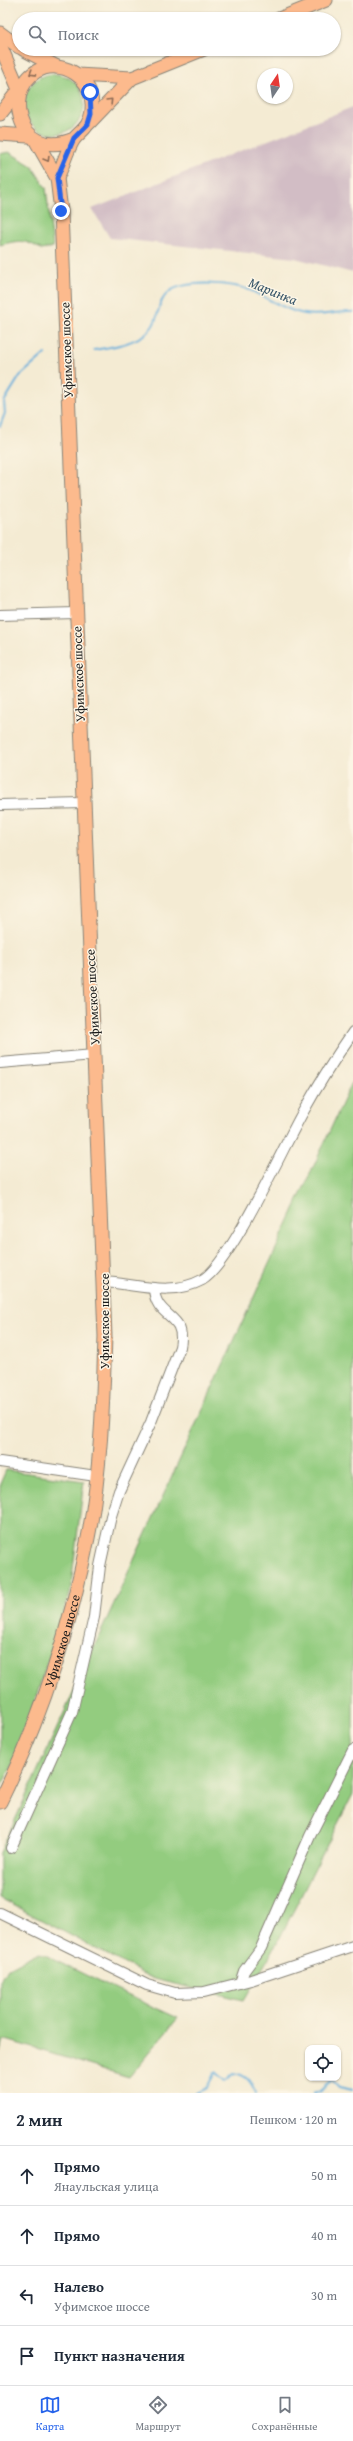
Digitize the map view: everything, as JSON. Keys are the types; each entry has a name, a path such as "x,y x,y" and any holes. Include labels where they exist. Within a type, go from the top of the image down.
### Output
{"main road":[{"path":"296,12 326,0"},
{"path":"0,33 12,42"},
{"path":"0,45 17,91 14,110 18,125 32,139 57,178"},
{"path":"36,56 77,75 132,78"},
{"path":"0,134 32,139 49,145 62,144 74,138 132,78 187,56"},
{"path":"0,114 17,91 35,71 57,67"},
{"path":"77,75 90,92 92,108 88,124"},
{"path":"57,178 74,138"},
{"name":"Уфимское шоссе","path":"0,1802 36,1718 58,1654 88,1537 103,1406 104,1282 83,803 61,211 57,178"}],"street":[{"path":"0,615 76,613"},
{"path":"0,805 83,803"},
{"path":"104,1282 154,1289 172,1289 203,1280 214,1270 235,1239 303,1110 353,1032"},
{"path":"0,1063 94,1055"},
{"path":"11,1848 72,1712 94,1617 100,1566 111,1516 119,1491 151,1422 180,1347 182,1339 180,1326 160,1308 156,1301 154,1289"},
{"path":"0,1462 96,1476"},
{"path":"240,1983 244,1971 261,1948 310,1836 353,1750"},
{"path":"0,1913 94,1960 161,1990 187,1994 240,1983 353,1946"}],"shaded area":[{"path":"353,107 353,273 295,258 110,238 92,209"}],"green space":[{"path":"48,74 60,74 71,79 79,87 84,98 82,116 71,129 60,134 48,134 37,129 29,121 24,110 24,98 29,87 37,79"},
{"path":"9,152 32,166 46,188 53,247 42,250 26,242 17,241 0,245 0,154"},
{"path":"353,1080 353,1794 275,1947 244,2000 153,1979 0,1898 0,1853"},
{"path":"6,1470 84,1481 70,1593 15,1761 0,1788 0,1484"},
{"path":"39,1952 116,1990 178,2018 129,2077 3,2039 0,2052 0,1981 8,1968"}],"waterway":[{"name":"Маринка","path":"94,350 133,341 141,337 155,323 160,304 165,296 169,292 187,285 222,284 244,288 285,308 311,315 353,312"},
{"name":"Маринка","path":"0,426 5,413 4,402 10,392 20,376 45,354"},
{"path":"197,2093 207,2088 215,2072 225,2081 234,2073 242,2075 250,2082 256,2093"},
{"path":"313,2093 321,2090 332,2080 339,2087 353,2090"}],"route":[{"path":"61,211 57,178 74,138 82,132 88,124 92,103 90,92"}]}
